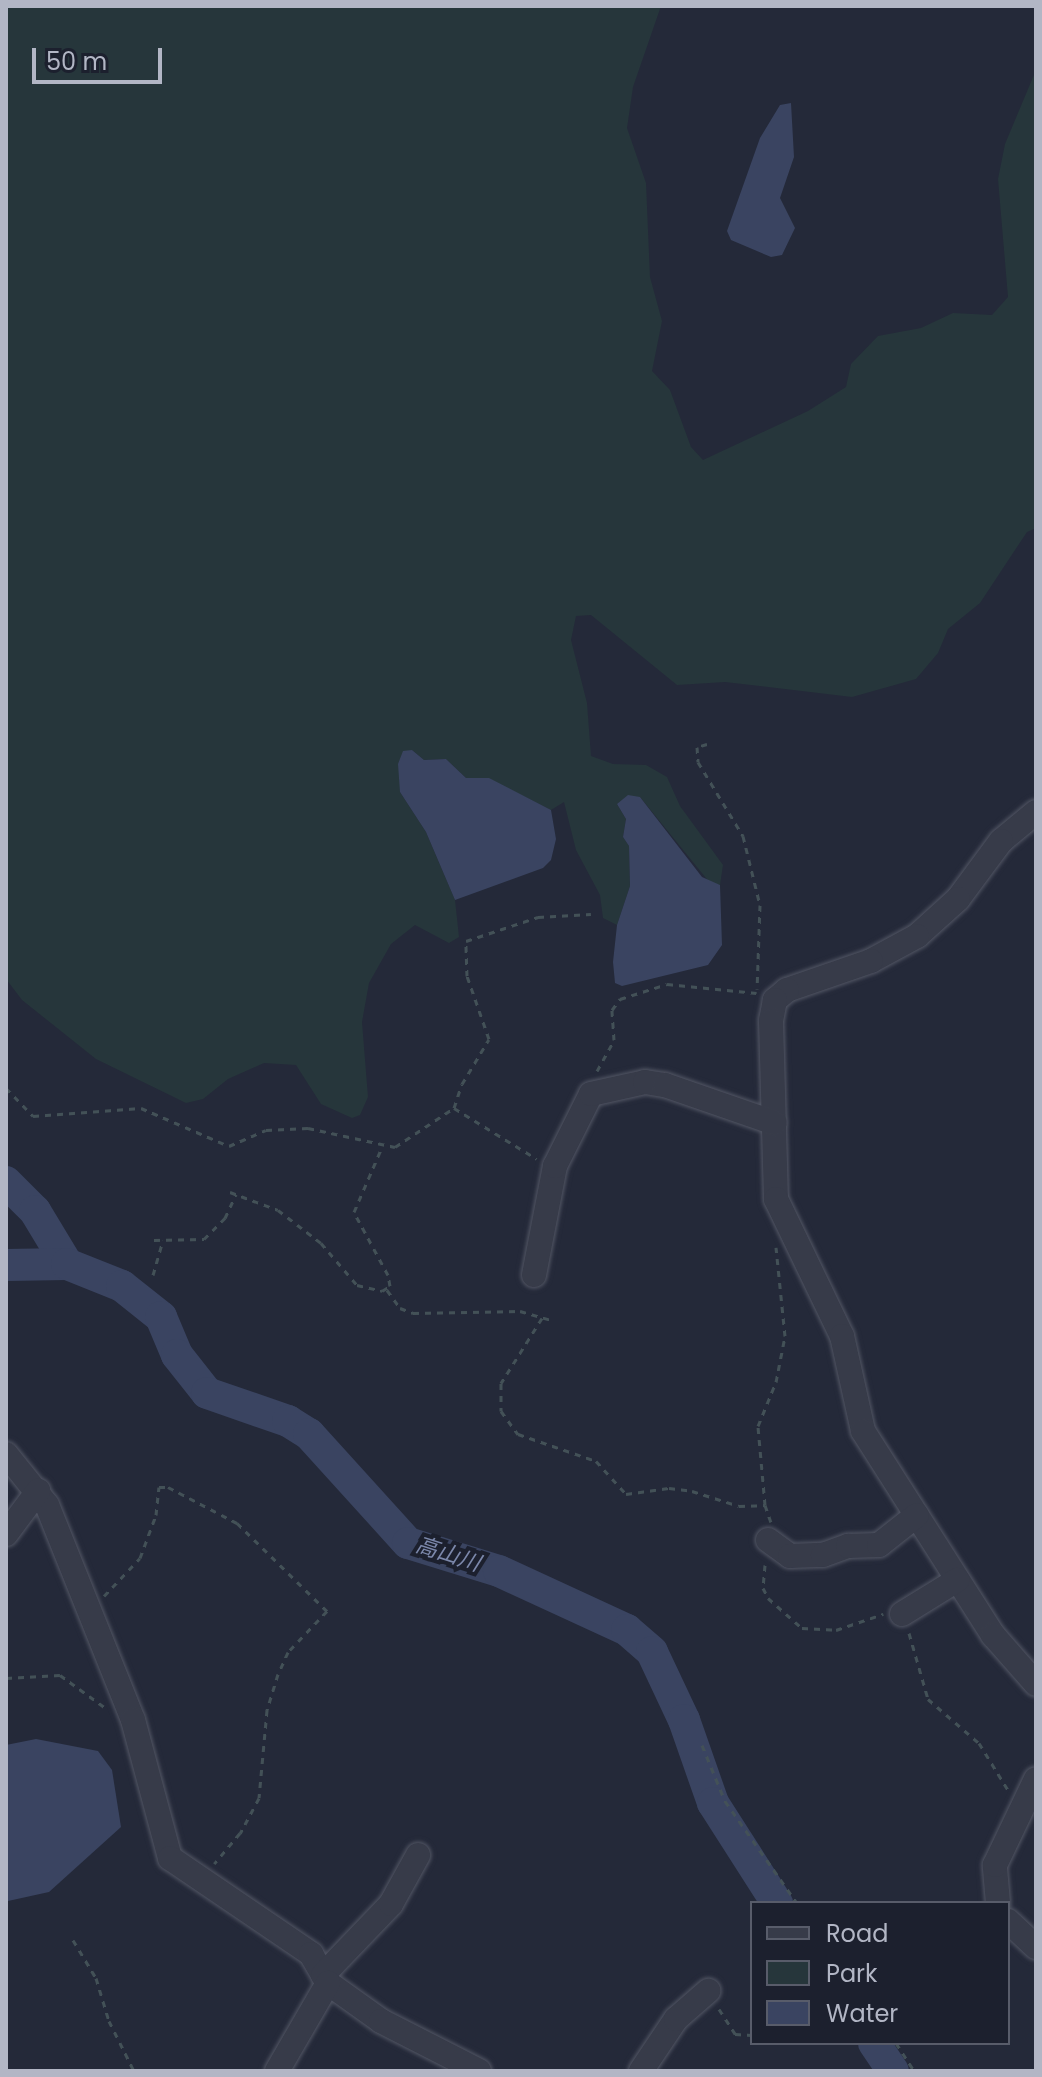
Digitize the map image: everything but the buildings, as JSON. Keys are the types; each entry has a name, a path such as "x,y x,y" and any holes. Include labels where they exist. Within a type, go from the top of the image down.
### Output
{"street":[{"path":"1036,812 1001,841 958,899 917,936 871,961 766,996 775,1123 776,1199 785,1227 820,1284 842,1336 871,1449 993,1635 1036,1684"},
{"path":"534,1275 555,1166 591,1094 645,1082 665,1085 775,1123"},
{"path":"6,1454 38,1491 91,1614 133,1720 170,1858 311,1954 326,1979 381,2021 479,2071"},
{"path":"6,1534 38,1491"},
{"path":"768,1540 790,1556 823,1555 848,1546 879,1545 917,1515"},
{"path":"902,1614 957,1580"},
{"path":"998,1901 995,1865 1036,1779"},
{"path":"277,2071 326,1979 391,1904 418,1855"},
{"path":"1010,1923 1036,1947"},
{"path":"641,2071 676,2019 708,1991"}],"path":[{"path":"591,1094 590,1085 614,1040 612,1010 620,999 667,984 766,996 760,905 743,836 698,762 697,747 707,744"},
{"path":"454,1108 462,1084 489,1039 467,976 466,941 538,917 591,914"},
{"path":"6,1088 33,1116 126,1105 159,1114 229,1146 266,1130 308,1128 382,1146 399,1146 438,1114 454,1108"},
{"path":"454,1108 555,1166"},
{"path":"382,1146 354,1212 388,1275 387,1290 400,1308 413,1313 520,1311 551,1320"},
{"path":"230,1192 262,1202 296,1223 357,1285 387,1290"},
{"path":"154,1240 204,1239 225,1218 236,1194"},
{"path":"785,1227 775,1257 785,1336 776,1382 758,1426 765,1505 772,1515 763,1588 802,1628 836,1630 876,1615 902,1614 928,1699 979,1743 1021,1805"},
{"path":"153,1275 163,1240"},
{"path":"542,1318 501,1383 501,1411 518,1434 596,1461 626,1494 669,1488 739,1506 765,1505"},
{"path":"91,1614 140,1558 156,1515 159,1487 179,1491 227,1515 327,1611 288,1652 278,1674 267,1710 259,1798 240,1833 201,1879"},
{"path":"6,1678 60,1675 111,1713 133,1720"},
{"path":"702,1745 725,1801 796,1901"},
{"path":"73,1940 96,1978 109,2021 134,2071"},
{"path":"708,1991 735,2034 750,2035"},
{"path":"897,2045 914,2071"}],"green space":[{"path":"6,6 661,6 633,87 627,128 646,183 650,277 662,321 652,371 670,390 691,447 703,460 808,411 846,387 851,364 878,336 921,328 953,313 992,315 1008,297 998,179 1005,144 1036,70 1036,528 1027,532 980,603 948,629 938,653 916,679 852,697 725,682 677,685 591,615 576,616 571,640 587,703 591,756 613,764 646,765 667,777 680,806 723,865 720,885 710,883 640,797 617,804 626,819 623,837 629,846 630,886 617,925 603,918 600,895 576,850 564,802 551,810 489,779 466,778 446,759 424,760 412,750 400,792 426,832 455,900 459,937 449,943 415,925 391,944 369,983 362,1022 368,1097 360,1115 352,1118 321,1104 296,1065 264,1063 228,1079 203,1099 186,1103 96,1059 22,1000 6,979"}],"water":[{"path":"791,103 794,157 780,198 795,228 782,255 771,257 731,240 727,231 760,138 780,105"},
{"path":"412,750 424,760 446,759 466,778 489,778 551,810 556,839 551,860 543,868 455,900 426,832 400,792 398,764 403,751"},
{"path":"628,795 640,797 702,877 720,885 722,945 708,965 622,986 615,983 613,962 617,925 630,886 629,846 623,837 626,819 617,804"},
{"path":"36,1739 98,1751 112,1770 121,1827 49,1892 8,1901 6,1745"}],"waterway":[{"path":"6,1182 35,1211 67,1264"},
{"name":"高山川","path":"6,1265 67,1264 122,1286 161,1317 177,1355 207,1393 288,1421 309,1434 408,1543 499,1571 627,1630 652,1652 684,1720 713,1803 776,1901"},
{"name":"高山川","path":"875,2045 893,2071"}]}
